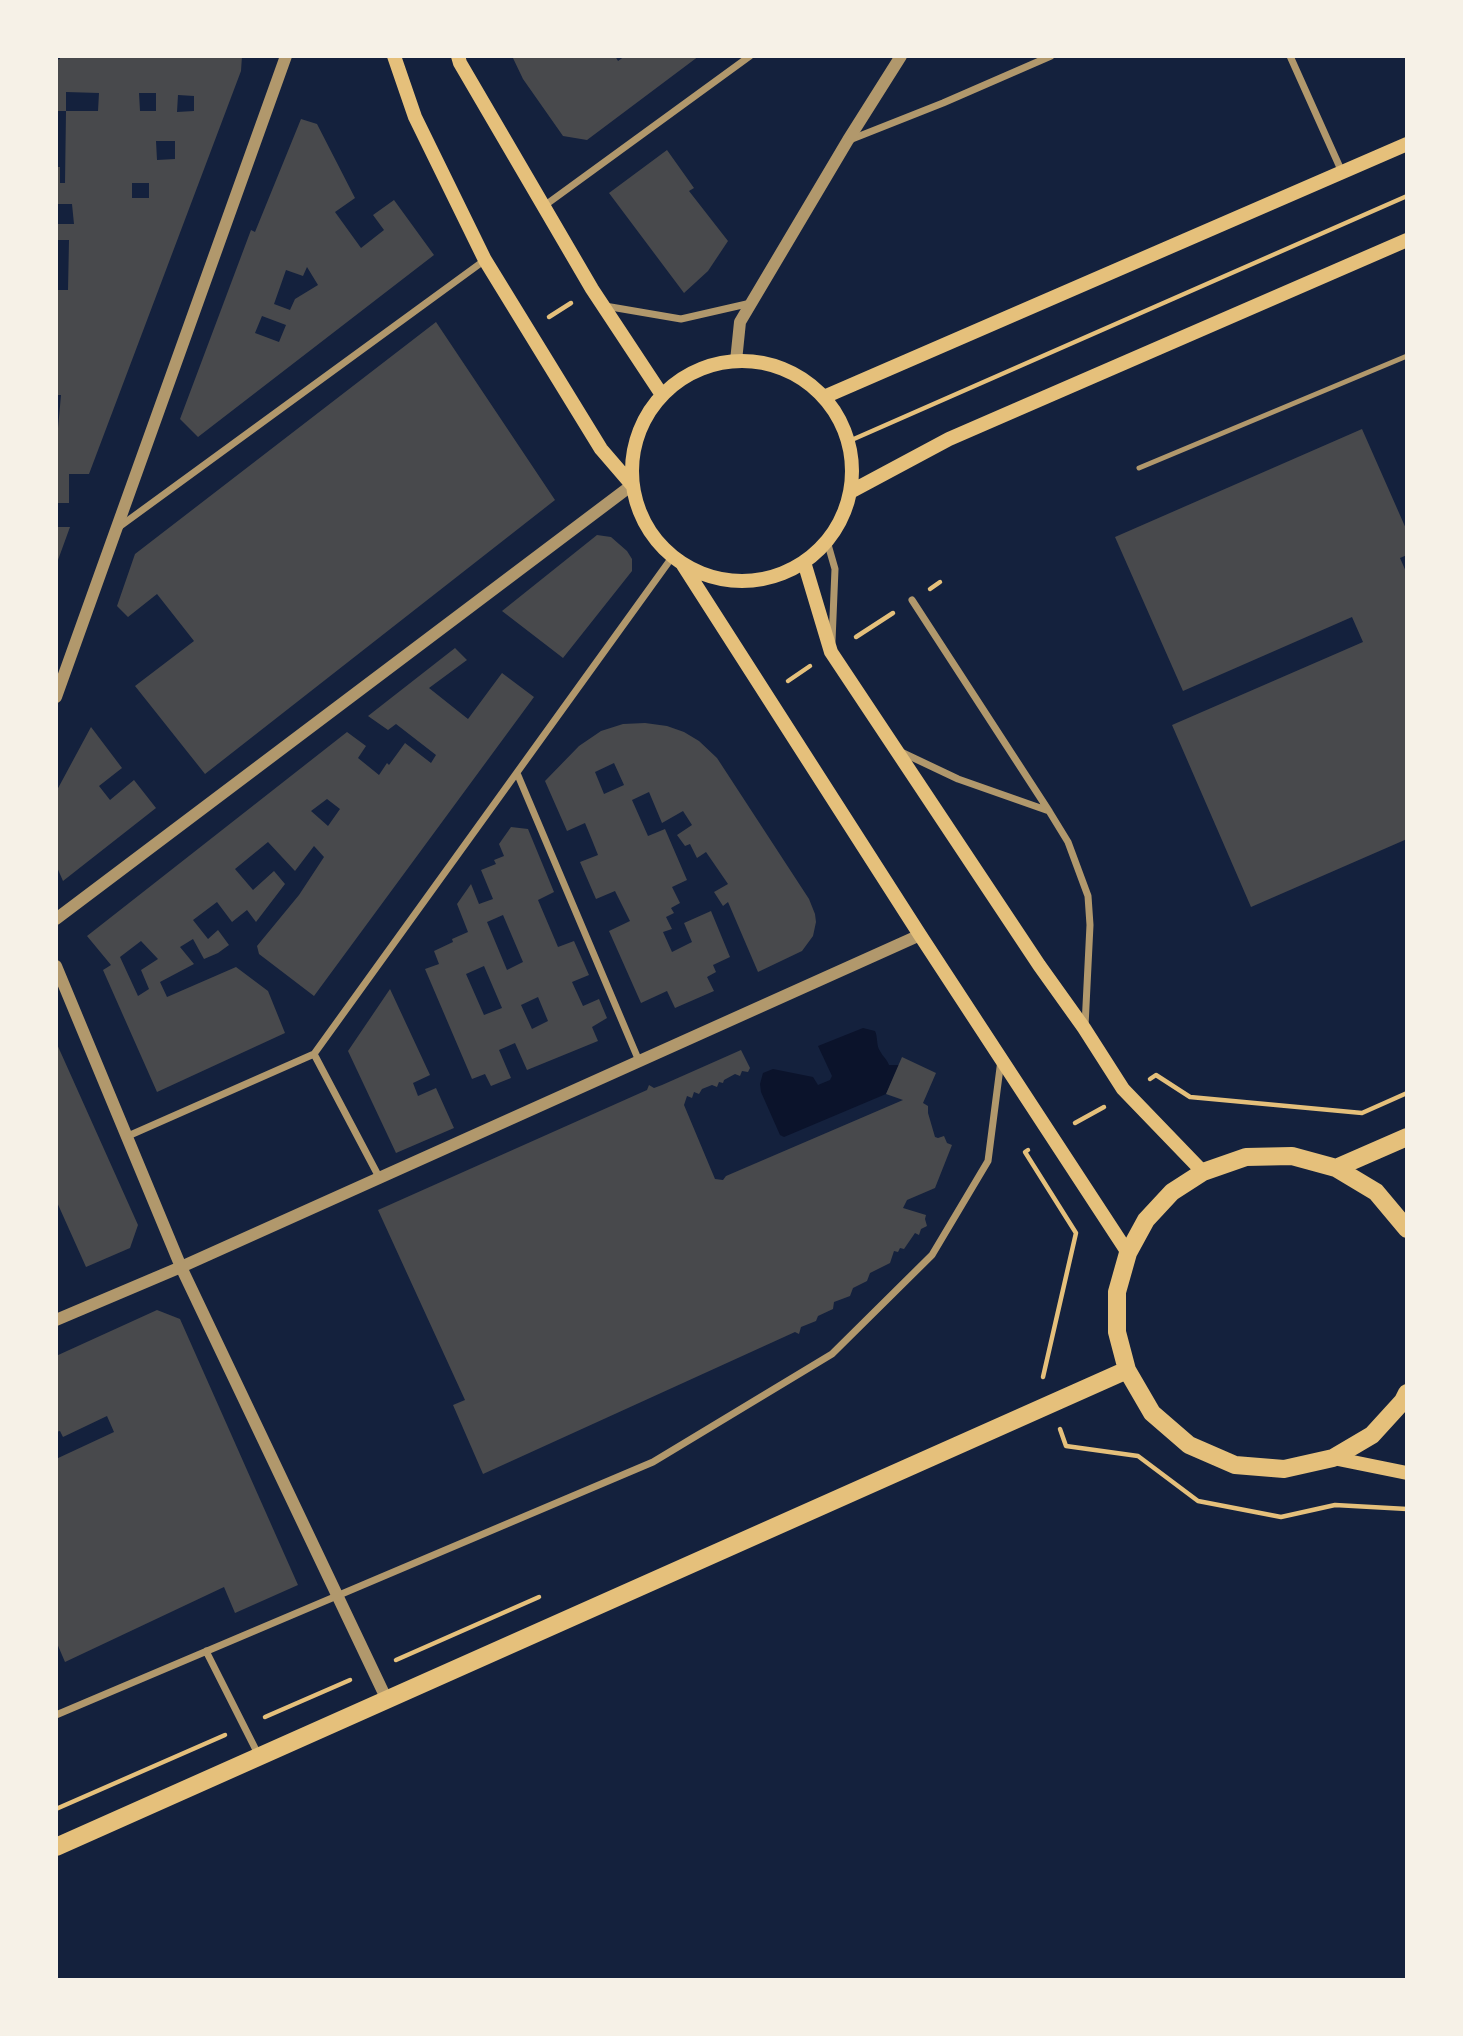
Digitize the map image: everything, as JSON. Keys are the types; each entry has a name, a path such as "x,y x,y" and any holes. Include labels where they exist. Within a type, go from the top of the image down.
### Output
{"main road":[{"path":"394,56 415,117 485,260 601,449 632,485"},
{"path":"458,56 592,289 662,395"},
{"path":"824,397 1407,144"},
{"path":"850,492 949,439 1407,240"},
{"path":"736,361 769,365 789,372 824,397 842,426 847,442 851,458 850,492 838,525 827,541 804,562 779,577 745,581 713,577 678,560 658,543 641,516 632,485 636,442 643,422 662,395 684,377 709,366 736,361"},
{"path":"678,560 1128,1253"},
{"path":"804,562 831,652 1123,1089 1203,1172"},
{"path":"1336,1168 1407,1137"},
{"path":"1407,1229 1376,1192 1336,1168 1292,1156 1246,1157 1203,1172 1163,1201 1146,1220 1128,1253 1117,1292 1117,1332 1127,1370 1152,1413 1189,1445 1235,1465 1284,1469 1333,1458 1372,1435 1407,1394"},
{"path":"56,1847 1127,1370"},
{"path":"1333,1458 1407,1473"}],"street":[{"path":"56,697 286,56"},
{"path":"544,206 750,56"},
{"path":"736,361 740,323 901,56"},
{"path":"848,140 943,103 1051,56"},
{"path":"1290,56 1342,172"},
{"path":"116,529 485,260"},
{"path":"603,305 681,319 751,303"},
{"path":"56,919 632,485"},
{"path":"827,541 835,569 831,652"},
{"path":"128,1136 314,1054 517,773 678,560"},
{"path":"912,600 1068,842 1088,896 1090,925 1084,1028"},
{"path":"897,750 958,779 1049,811"},
{"path":"517,773 639,1061"},
{"path":"56,1320 181,1267 920,935"},
{"path":"56,965 181,1267 387,1700"},
{"path":"314,1054 379,1177"},
{"path":"56,1715 653,1462 832,1354 932,1255 988,1161 1001,1059"},
{"path":"206,1651 259,1756"}],"lane":[{"path":"1139,468 1407,356"}],"path":[{"path":"847,442 1407,196"},
{"path":"528,330 592,289"}],"water":[{"path":"863,1028 875,1031 879,1049 889,1065 899,1065 886,1094 784,1137 780,1135 761,1092 763,1073 773,1069 813,1077 818,1085 830,1080 832,1076 818,1046"}],"building":[{"path":"60,56 242,56 241,71 89,474 69,474 69,503 56,503 56,450 61,395 56,395 56,290 68,290 69,240 56,240 56,224 74,224 72,204 56,204 56,167 60,167 60,183 65,183 66,111 56,111 56,60 60,59","holes":["66,92 99,93 98,111 66,111","139,93 156,93 156,111 140,111","178,95 194,96 194,111 177,112","156,141 175,141 175,159 157,160","132,183 149,183 149,198 132,198"]},
{"path":"512,56 615,56 618,61 625,56 699,56 587,140 563,136 523,79"},
{"path":"301,119 317,124 355,198 335,212 361,248 384,230 373,215 394,200 434,255 198,437 180,419 251,230 255,232","holes":["307,267 318,285 295,299 290,310 274,304 286,270 303,276","262,316 286,325 279,342 255,333"]},
{"path":"667,150 694,188 689,191 728,241 708,271 684,293 609,193"},
{"path":"436,322 555,500 205,774 135,686 194,641 157,594 128,617 117,606 135,554"},
{"path":"1362,429 1407,531 1407,555 1400,558 1407,574 1407,839 1251,907 1172,725 1363,642 1352,617 1183,691 1115,537"},
{"path":"56,527 70,527 58,560 56,560"},
{"path":"597,535 611,537 627,551 632,559 632,571 563,658 502,611"},
{"path":"455,648 467,660 429,688 468,719 502,673 534,697 314,996 259,954 257,946 299,895 324,857 314,846 295,871 268,842 235,869 253,890 274,871 285,884 256,922 247,910 232,922 217,902 193,920 208,939 218,930 229,945 204,959 193,939 180,947 194,964 160,982 167,997 236,967 268,991 285,1033 157,1092 103,970 111,965 87,936 347,732 366,746 358,758 379,775 405,743 431,763 436,755 396,724 388,730 368,716","holes":["327,799 340,809 328,826 311,811","141,941 158,959 141,970 149,989 138,996 120,957"]},
{"path":"645,723 684,732 699,741 717,758 809,899 816,922 813,936 802,951 758,972 728,902 723,906 714,892 728,884 706,852 697,858 690,844 685,846 677,835 692,825 683,811 662,823 649,792 632,800 648,836 665,829 687,880 672,887 680,903 671,908 674,913 666,917 672,929 663,932 672,952 692,942 684,923 711,911 730,957 713,965 716,972 707,977 714,991 675,1008 667,991 641,1003 609,931 630,921 615,891 596,899 580,862 598,855 585,823 567,831 545,781 579,746 601,731 623,724","holes":["614,763 624,785 604,794 595,772"]},
{"path":"91,727 122,768 99,786 110,800 134,780 156,808 63,881 56,865 56,792"},
{"path":"511,827 528,829 554,892 538,900 558,947 574,941 589,975 572,982 583,1006 599,999 607,1018 592,1027 598,1041 527,1070 515,1043 499,1050 511,1078 491,1086 485,1074 472,1079 425,969 439,964 434,951 468,932 457,904 471,884 479,904 493,899 481,870 496,864 494,860 504,856 499,844","holes":["503,915 523,962 507,970 487,922","484,966 502,1008 484,1015 466,974","538,997 548,1021 532,1029 521,1005"]},
{"path":"390,989 430,1075 413,1083 418,1096 436,1088 454,1128 396,1153 348,1051"},
{"path":"56,1042 138,1225 130,1248 86,1267 56,1200"},
{"path":"741,1050 750,1068 748,1072 742,1071 740,1076 735,1074 723,1083 719,1082 717,1087 712,1085 702,1089 699,1094 694,1092 692,1098 687,1096 684,1105 715,1179 723,1180 726,1176 903,1100 886,1094 902,1057 936,1073 923,1103 928,1106 935,1137 944,1136 947,1143 952,1145 935,1188 907,1200 903,1208 926,1215 927,1226 921,1229 919,1235 915,1233 904,1249 894,1251 890,1263 870,1273 867,1281 853,1288 850,1296 834,1302 833,1309 818,1316 816,1321 801,1327 799,1334 795,1332 483,1474 453,1405 465,1400 378,1210 647,1090 649,1085 654,1088 662,1085"},
{"path":"157,1310 180,1319 298,1585 235,1613 224,1587 65,1662 56,1641 56,1459 114,1432 107,1416 63,1437 60,1431 56,1432 56,1356"}]}
